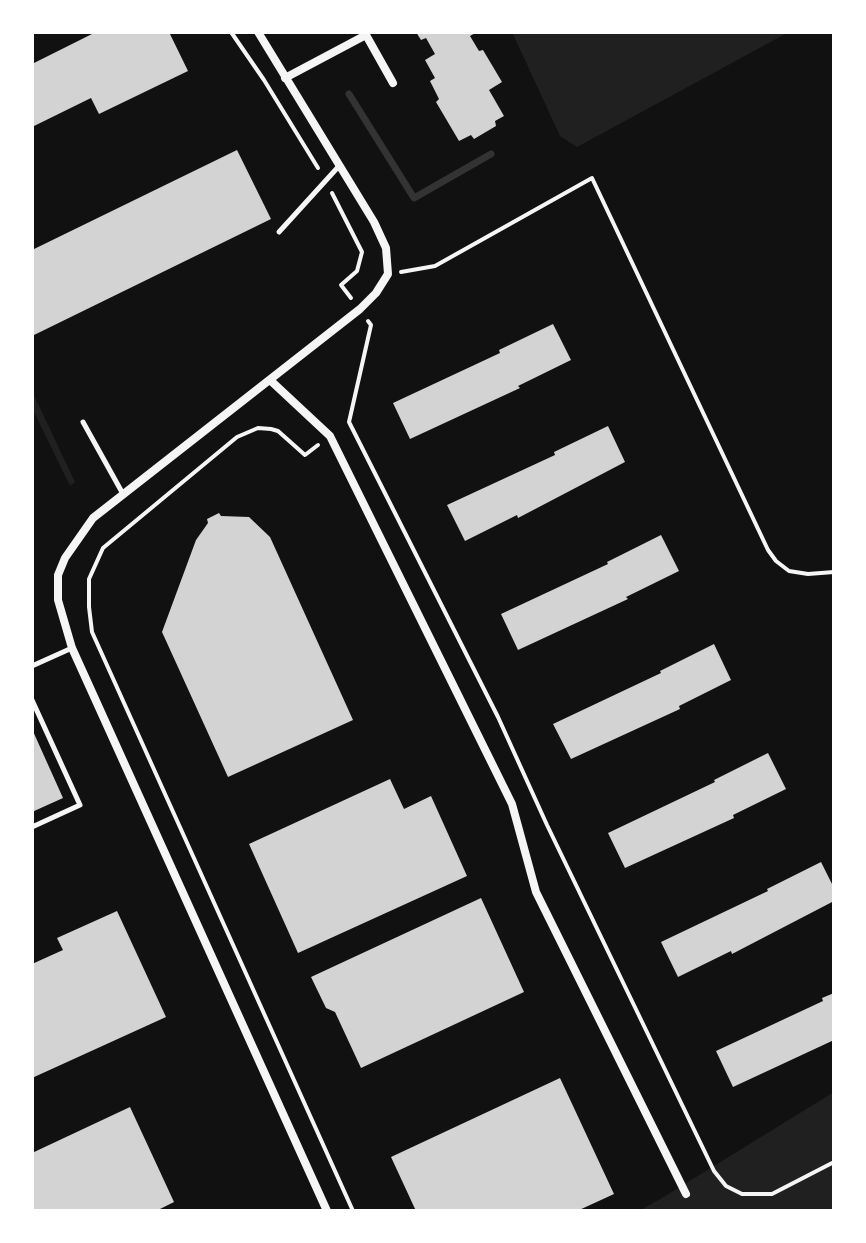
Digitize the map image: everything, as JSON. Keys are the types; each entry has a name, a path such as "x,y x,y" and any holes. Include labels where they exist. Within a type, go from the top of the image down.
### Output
{"street":[{"path":"258,32 374,222 386,248 388,274 376,293 360,309 93,518 65,558 58,575 58,600 72,648 327,1211"},
{"path":"285,78 365,34 393,83"},
{"path":"270,380 330,436 512,804 536,892 686,1194"}],"lane":[{"path":"279,232 339,166"},
{"path":"83,422 123,494"},
{"path":"32,666 72,648"},
{"path":"32,700 80,805 32,827"}],"path":[{"path":"231,32 326,181 362,252 357,271 341,285 371,325 349,422 491,703 714,1171 726,1186 742,1194 772,1194 834,1162"},
{"path":"388,274 435,266 592,178 768,550 789,571 808,574 834,572"},
{"path":"349,422 305,455 278,431 271,429 258,428 237,437 103,548 89,579 89,607 92,632 353,1211"}],"shaded area":[{"path":"512,32 789,32 577,147 560,136"},
{"path":"32,391 75,482 70,486 32,408"},
{"path":"834,1092 834,1211 639,1211 662,1198"}],"building":[{"path":"96,32 169,32 188,71 99,114 91,98 32,127 32,64"},
{"path":"416,32 477,32 470,36 479,51 483,50 502,82 489,90 504,116 495,121 496,126 474,139 471,135 459,141 436,102 439,99 430,81 435,78 425,60 435,54 426,38 421,40"},
{"path":"237,150 271,219 32,336 32,250"},
{"path":"553,324 571,360 518,386 520,388 410,439 393,403 500,353 499,350"},
{"path":"608,426 625,462 518,518 517,515 465,541 447,505 555,455 554,452"},
{"path":"219,513 221,516 249,517 270,537 353,720 228,777 162,632 196,540 208,523 207,519"},
{"path":"661,535 679,571 626,597 628,599 518,650 501,614 608,564"},
{"path":"714,644 731,680 679,706 680,709 571,759 553,724"},
{"path":"32,729 63,798 32,812"},
{"path":"768,753 786,789 733,815 734,818 625,868 608,833"},
{"path":"390,779 404,809 431,796 467,876 298,953 249,844"},
{"path":"821,862 834,888 834,901 732,954 731,951 678,977 661,942"},
{"path":"481,898 524,992 361,1068 335,1012 326,1008 311,977"},
{"path":"117,911 166,1017 32,1078 32,964 63,950 57,938"},
{"path":"834,993 834,1040 733,1087 716,1051"},
{"path":"560,1078 614,1194 577,1211 416,1211 391,1157"},
{"path":"130,1107 174,1202 156,1211 32,1211 32,1153"}],"waterway":[{"path":"349,94 414,198 491,154"}]}
